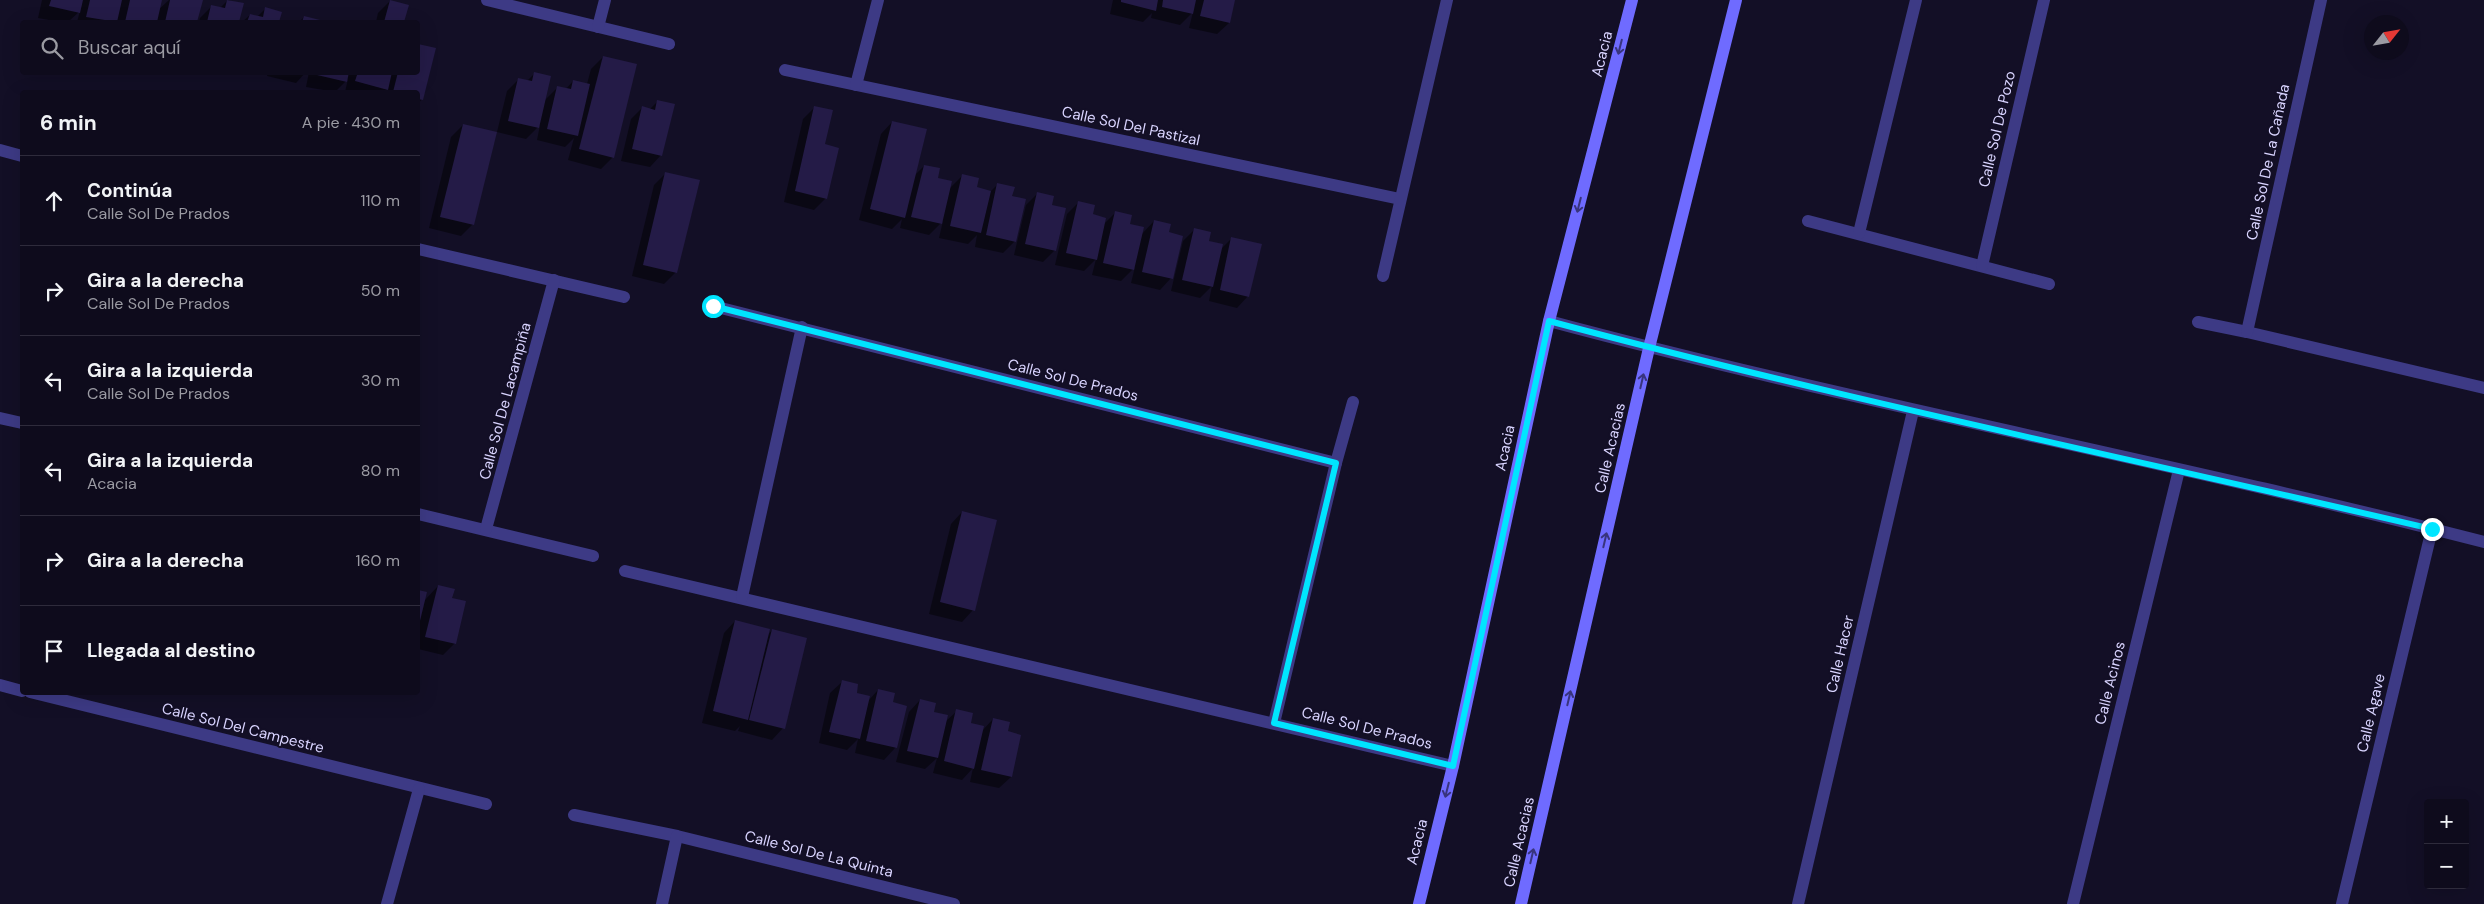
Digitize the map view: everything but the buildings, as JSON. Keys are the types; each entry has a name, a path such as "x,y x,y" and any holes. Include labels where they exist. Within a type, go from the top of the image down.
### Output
{"street":[{"path":"487,0 669,44"},
{"path":"598,27 605,0"},
{"path":"856,85 878,0"},
{"path":"1383,276 1446,0"},
{"name":"Acacia","path":"1419,904 1453,766 1549,321 1631,0"},
{"name":"Calle Acacias","path":"1521,904 1649,348 1736,0"},
{"path":"1859,233 1916,0"},
{"name":"Calle Sol De Pozo","path":"1982,266 2044,0"},
{"name":"Calle Sol De La Cañada","path":"2247,332 2321,0"},
{"name":"Calle Sol Del Pastizal","path":"785,70 1400,199"},
{"path":"0,150 20,155"},
{"path":"1808,221 2048,284"},
{"path":"420,249 624,297"},
{"name":"Calle Sol De Lacampiña","path":"486,529 554,280"},
{"name":"Calle Sol De Prados","path":"713,306 1336,463"},
{"path":"1549,321 1649,348 1913,411 2179,470 2484,542"},
{"path":"2198,322 2484,388"},
{"path":"742,597 802,327"},
{"path":"1274,723 1336,463 1353,402"},
{"name":"Calle Hacer","path":"1798,904 1913,411"},
{"path":"0,418 20,423"},
{"name":"Calle Acinos","path":"2073,904 2179,470"},
{"path":"420,514 593,556"},
{"name":"Calle Agave","path":"2342,904 2432,529"},
{"name":"Calle Sol De Prados","path":"625,570 1453,766"},
{"path":"0,685 20,690"},
{"name":"Calle Sol Del Campestre","path":"42,695 486,804"},
{"path":"387,904 419,789"},
{"name":"Calle Sol De La Quinta","path":"574,815 677,836 954,904"},
{"path":"662,904 677,836"}],"route":[{"path":"713,306 1336,463 1274,723 1453,766 1549,321 1649,348 1913,411 2432,529"}]}
